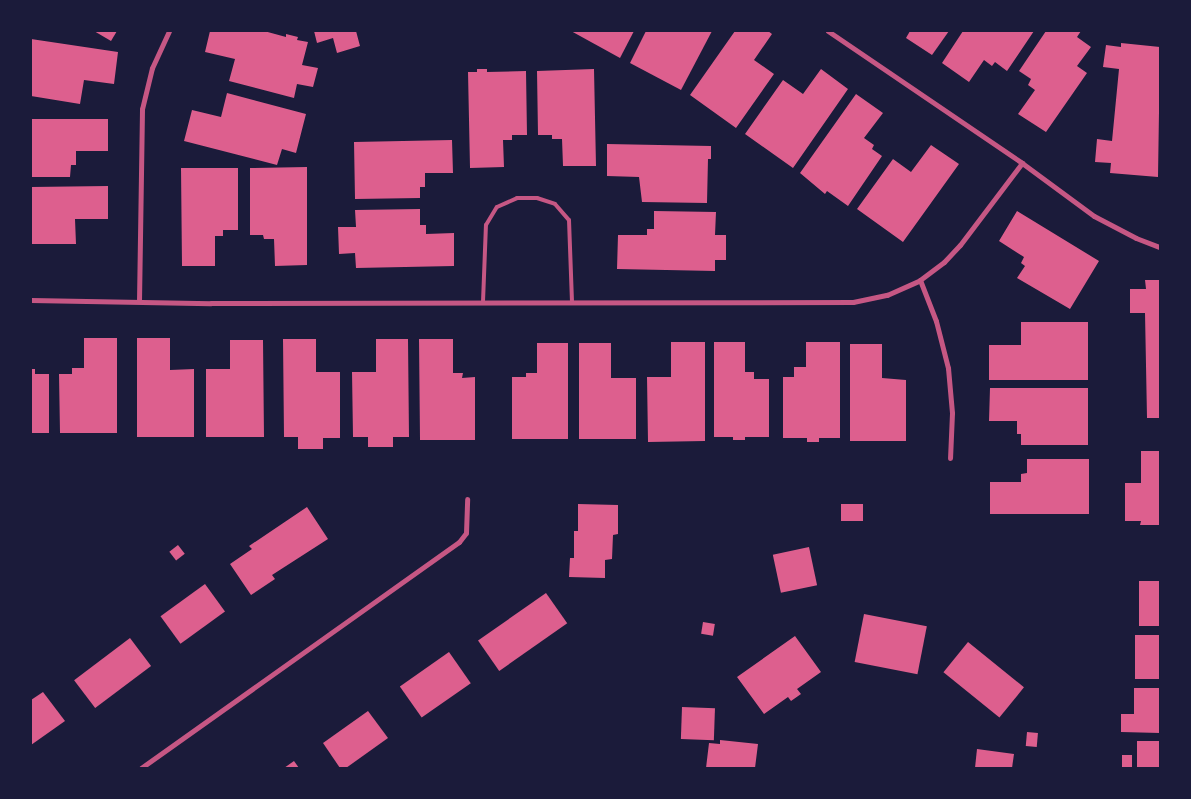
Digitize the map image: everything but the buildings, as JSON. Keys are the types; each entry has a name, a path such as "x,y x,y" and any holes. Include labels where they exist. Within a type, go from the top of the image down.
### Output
{"street":[{"path":"139,301 142,109 152,68 169,31"},
{"path":"828,31 1022,163 1094,216 1136,238 1160,247"},
{"path":"31,300 853,302 887,295 920,280 944,262 960,245 1022,163"},
{"path":"920,280 936,321 948,368 952,413 950,458"},
{"path":"141,768 459,542 466,533 467,500"}],"lane":[{"path":"483,302 486,226 497,207 517,198 537,198 555,204 569,220 572,302"}]}
